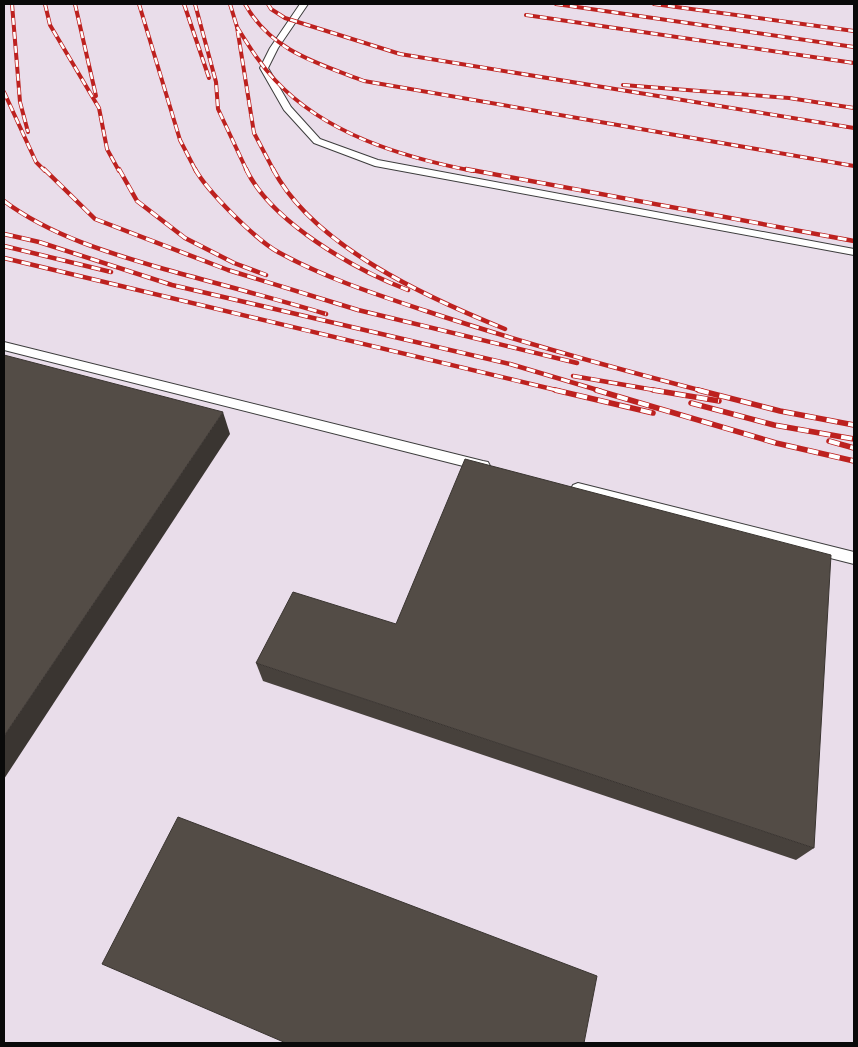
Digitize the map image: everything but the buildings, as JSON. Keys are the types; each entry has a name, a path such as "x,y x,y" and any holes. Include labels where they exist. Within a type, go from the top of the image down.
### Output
{"lane":[{"path":"304,4 278,42 264,68 287,108 317,140 375,163 512,190 854,252"},
{"path":"4,346 501,470"},
{"path":"568,487 854,558"}],"shaded area":[{"path":"4,4 854,4 854,1043 4,1043"}],"railway":[{"path":"12,4 20,102 28,132"},
{"path":"45,4 50,25 99,108 107,149 119,171"},
{"path":"75,4 96,96"},
{"path":"139,4 180,140 196,171"},
{"path":"184,4 209,78"},
{"path":"195,4 216,82 218,109 246,169"},
{"path":"230,4 237,27"},
{"path":"245,4 268,33 282,44 313,61 364,81 854,166"},
{"path":"268,4 271,9 285,18 400,54 854,128"},
{"path":"556,4 854,47"},
{"path":"654,4 854,31"},
{"path":"526,15 854,63"},
{"path":"237,27 259,61 275,80 295,99 317,115 341,129 392,150 473,171"},
{"path":"237,27 254,133 274,171"},
{"path":"623,85 789,98 854,108"},
{"path":"4,92 36,162 45,171"},
{"path":"44,169 95,219 228,270 358,310 577,363"},
{"path":"119,169 137,201 185,238 234,263 266,275"},
{"path":"195,169 210,190 257,237 278,252 332,278 495,333 703,391"},
{"path":"246,169 258,189 274,207 316,242 364,270 408,290"},
{"path":"273,169 291,197 315,222 344,245 408,285 505,329"},
{"path":"466,169 854,241"},
{"path":"4,201 41,224 102,250 326,314"},
{"path":"4,234 39,242 172,285 510,364 601,391"},
{"path":"4,246 111,272"},
{"path":"4,258 560,391"},
{"path":"573,376 660,391"},
{"path":"555,390 653,413"},
{"path":"596,390 776,443 854,461"},
{"path":"653,390 719,401"},
{"path":"698,390 780,411 854,425"},
{"path":"691,403 774,425 854,439"},
{"path":"829,441 854,448"}]}
